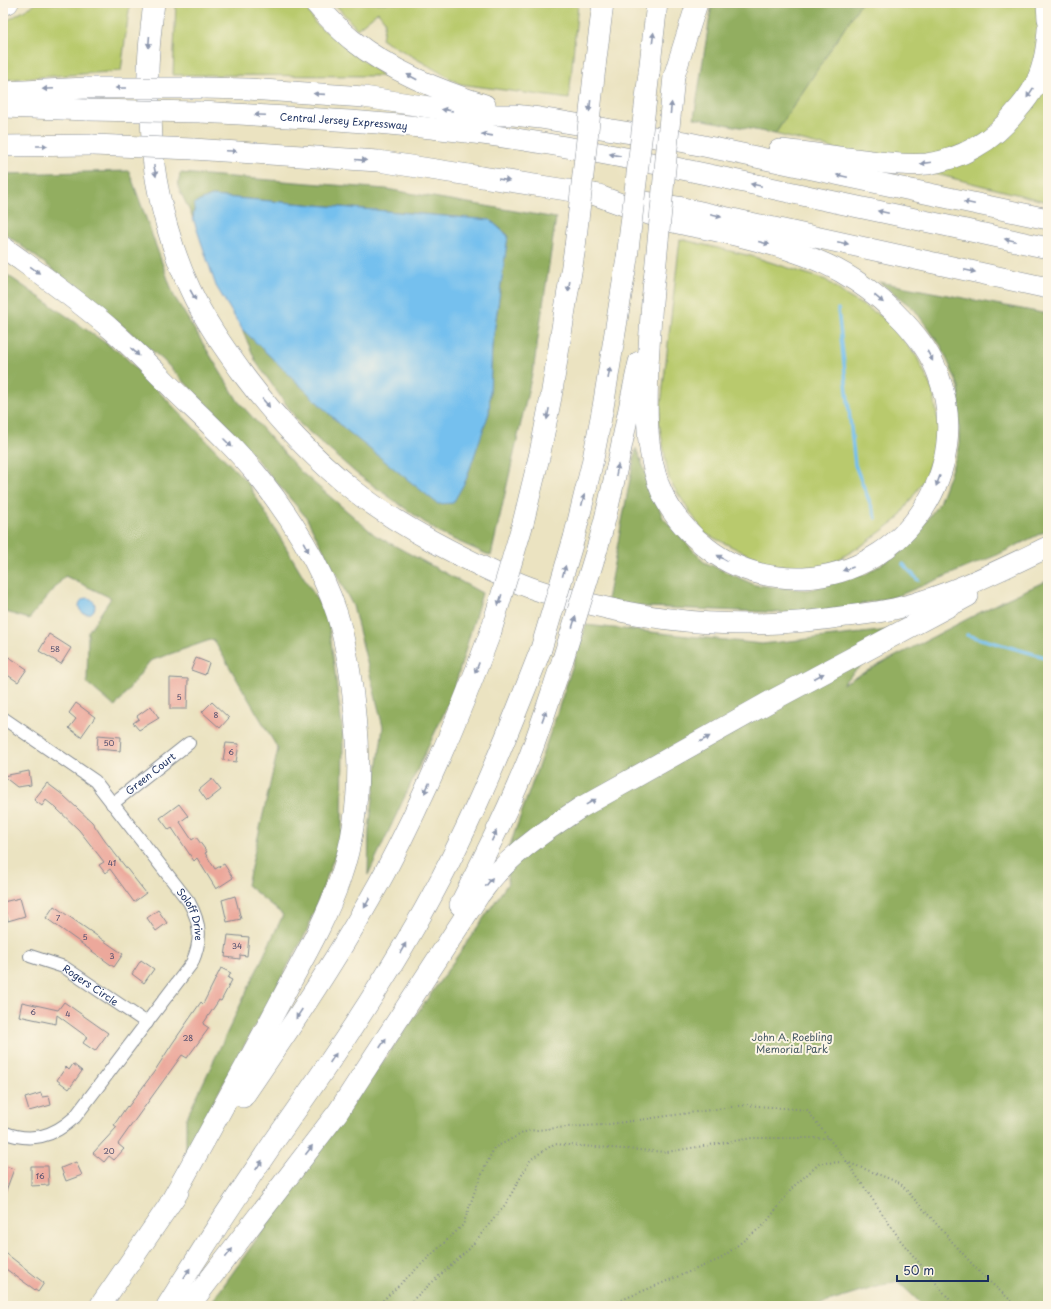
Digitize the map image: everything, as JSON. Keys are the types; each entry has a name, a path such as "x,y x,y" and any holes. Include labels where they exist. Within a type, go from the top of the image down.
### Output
{"highway":[{"path":"3,5 8,3"},
{"path":"154,3 149,40 147,77 154,165 176,255 190,289 207,321 231,358 258,394 287,428 318,459 353,490 392,517 464,559 524,585 576,601 617,611 659,619 732,625 817,621 896,608 924,601 962,588 1048,548"},
{"path":"315,3 334,24 352,40 372,54 414,78 444,92 514,115"},
{"path":"594,67 596,3"},
{"path":"100,1306 286,1033 327,970 384,873 433,775 491,631 523,523 551,397 575,247 594,67 603,3"},
{"path":"166,1306 273,1144 350,1033 417,924 457,847 482,794 505,741 541,649 574,538 592,464 603,407 627,258 657,3"},
{"path":"421,984 514,793 530,756 546,712 606,517 615,481 626,420 650,309 674,76 685,3"},
{"path":"674,76 697,3"},
{"path":"1046,3 1048,19"},
{"path":"685,142 790,151 903,164 927,164 948,158 985,142 1008,122 1034,87 1042,67 1047,44 1048,29"},
{"path":"3,92 87,88 248,89 364,97 481,115 514,115 685,142 1048,219"},
{"name":"Central Jersey Expressway","path":"3,107 200,112 329,119 473,133 616,155 681,168 1048,248"},
{"path":"3,146 93,146 192,149 270,153 378,162 593,194 674,214 1048,288"},
{"path":"650,309 647,403 648,432 655,476 664,498 687,530 715,554 733,565 752,572 775,577 818,577 842,571 866,561 883,551 903,535 918,518 930,500 938,480 945,455 948,434 948,414 938,372 929,354 907,324 878,297 858,282 813,258 784,248 715,230 674,214"},
{"path":"3,247 58,287 113,331 231,445 258,476 301,538 317,568 337,615 354,696 358,737 358,776 355,815 341,877 330,907 316,936 170,1203"},
{"path":"189,1306 338,1112 468,911 496,873 524,848 554,824 580,808 764,705 974,593 1048,548"}],"street":[{"name":"Soloff Drive","path":"3,1132 12,1136 26,1138 42,1136 65,1127 75,1117 192,963 200,938 199,924 195,912 189,902 95,781 5,723"},
{"name":"Green Court","path":"112,804 189,742"},
{"name":"Rogers Circle","path":"30,956 64,968 147,1023"}],"path":[{"path":"377,1306 463,1225 477,1185 494,1148 527,1130 602,1125 746,1105 807,1110 847,1162 902,1242 956,1306"},
{"path":"406,1306 469,1250 505,1205 531,1159 554,1144 667,1152 752,1138 829,1138"},
{"path":"607,1306 720,1259 765,1224 792,1187 820,1163 847,1162 900,1183 981,1274 1017,1306"}],"green space":[{"path":"37,3 130,3 121,71 3,80 3,23"},
{"path":"176,3 304,3 315,23 383,76 173,75"},
{"path":"334,3 578,3 569,99 460,84 382,39 385,21 378,12 357,29"},
{"path":"712,3 861,3 775,134 694,118"},
{"path":"861,3 1048,3 1048,202 775,134"},
{"path":"129,171 174,296 238,401 300,471 375,535 482,593 452,696 368,875 369,829 383,727 353,606 306,517 233,432 162,359 72,284 3,232 3,174"},
{"path":"180,173 386,189 556,218 534,365 491,556 441,534 357,474 300,424 256,362 242,329 345,429 489,413 492,346 508,235 490,220 212,196 196,203 193,218 178,187"},
{"path":"680,239 751,256 826,280 847,296 886,319 917,357 933,391 940,433 925,478 898,519 864,544 824,568 771,566 704,533 669,480 659,422"},
{"path":"3,272 123,355 247,482 328,618 343,735 342,836 306,933 186,1152 186,1119 283,915 247,885 278,749 213,639 150,661 115,707 87,683 88,632 111,598 65,576 29,619 3,611"},
{"path":"879,282 1048,314 1048,530 997,555 895,597 813,614 646,607 607,600 636,448 663,518 704,562 755,585 808,590 866,574 907,548 939,503 959,449 959,387 941,346 914,309"},
{"name":"John A. Roebling Memorial Park","path":"1048,580 1048,1306 924,1306 897,1281 815,1306 209,1306 508,883 505,859 553,725 586,625 762,644 898,629 842,684 1000,602"}],"water":[{"path":"212,196 490,220 508,236 492,346 489,413 466,480 453,503 438,504 345,429 242,329 216,286 193,218 195,203"},
{"path":"84,598 90,598 95,603 93,612 90,614 84,614 79,609 79,603"}],"building":[{"path":"49,634 71,648 61,664 39,651"},
{"path":"3,657 7,660 9,657 27,669 18,682 3,672"},
{"path":"196,658 209,663 205,675 191,670"},
{"path":"170,678 188,679 187,709 170,709"},
{"path":"212,702 229,718 220,728 202,712"},
{"path":"76,703 95,717 81,737 69,728 76,719 69,713"},
{"path":"151,706 159,718 139,730 133,723 139,719 137,716"},
{"path":"98,735 121,737 120,751 97,749"},
{"path":"226,743 239,744 236,762 223,760"},
{"path":"29,771 31,785 17,787 3,776"},
{"path":"212,779 221,790 207,801 199,790"},
{"path":"47,783 63,795 92,822 146,893 134,902 110,869 105,873 99,865 104,862 79,830 46,800 42,806 34,800"},
{"path":"179,804 188,816 180,822 192,840 196,837 207,852 205,853 215,869 224,864 233,878 216,889 197,858 194,861 172,828 169,830 160,818"},
{"path":"235,896 241,919 227,922 222,900"},
{"path":"20,898 25,916 8,921 3,902"},
{"path":"54,906 123,954 114,967 46,918"},
{"path":"158,910 167,923 156,931 147,918"},
{"path":"228,935 249,937 247,956 240,955 240,959 225,957"},
{"path":"141,960 154,969 144,983 132,974"},
{"path":"221,968 231,973 228,978 232,980 221,1001 219,1000 203,1024 209,1028 187,1058 182,1055 118,1144 124,1149 114,1160 109,1156 104,1162 93,1153 117,1127 114,1125 127,1106 128,1107 154,1072 201,1002 203,1004"},
{"path":"22,1002 58,1010 64,1002 108,1033 95,1051 83,1043 87,1037 57,1015 56,1024 19,1016"},
{"path":"73,1064 82,1071 69,1089 57,1080 66,1067 69,1070"},
{"path":"41,1093 42,1097 49,1096 51,1105 29,1111 25,1098"},
{"path":"76,1162 82,1175 66,1181 61,1168"},
{"path":"3,1165 14,1169 4,1196 3,1196"},
{"path":"31,1166 48,1166 49,1185 31,1186"},
{"path":"3,1251 44,1283 38,1292 3,1267"}],"waterway":[{"path":"838,309 855,465 876,518"},
{"path":"903,564 918,580"},
{"path":"967,635 1048,658"}]}
